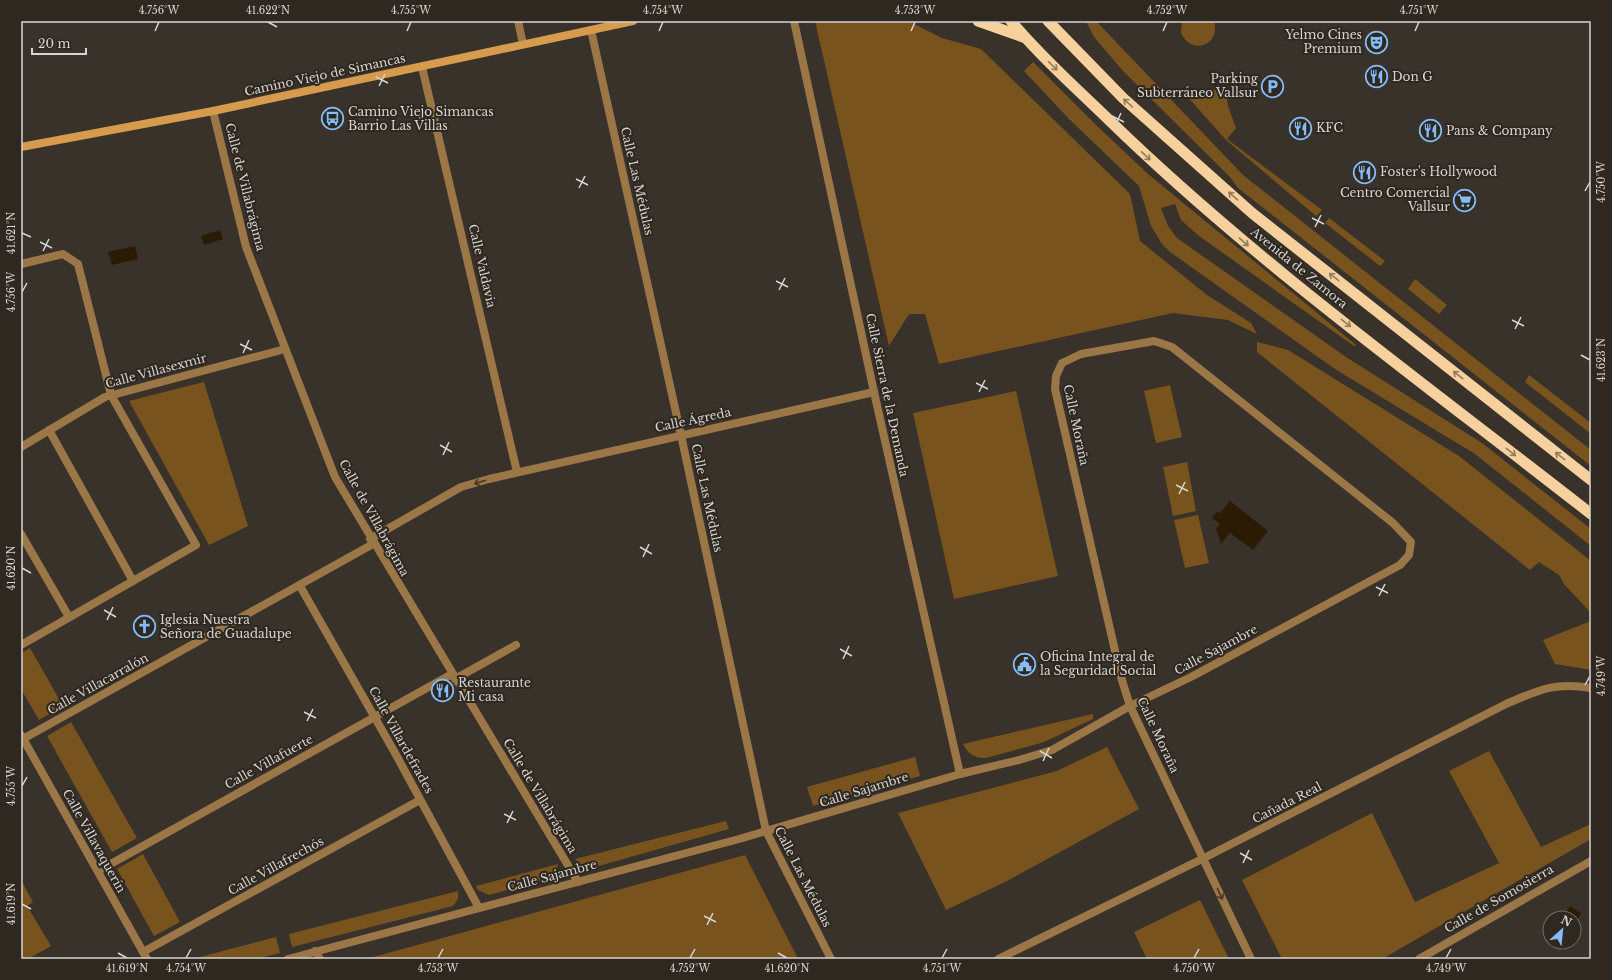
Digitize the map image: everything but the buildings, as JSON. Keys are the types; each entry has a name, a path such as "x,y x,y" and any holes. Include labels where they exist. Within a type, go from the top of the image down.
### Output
{"highway":[{"path":"978,21 1026,38"},
{"name":"Avenida de Zamora","path":"1010,21 1159,168 1270,263 1591,514"},
{"name":"Avenida de Zamora","path":"1048,21 1123,98 1252,212 1591,480"}],"main road":[{"name":"Camino Viejo de Simancas","path":"21,147 213,111 633,21"}],"street":[{"path":"518,21 523,44"},
{"name":"Calle Sierra de la Demanda","path":"794,21 874,392 960,774"},
{"name":"Calle Las Médulas","path":"591,30 681,434 766,831 831,959"},
{"name":"Calle Valdavia","path":"422,67 517,472"},
{"name":"Calle de Villabrágima","path":"213,111 246,247 335,477 372,541 578,882"},
{"path":"21,264 63,254 78,264 111,395 196,545 21,645"},
{"name":"Calle Moraña","path":"1251,959 1130,706 1121,677 1055,389 1056,376 1062,363 1081,354 1154,341 1172,347 1393,523 1411,542 1409,555"},
{"name":"Calle Villasexmir","path":"21,447 105,397 285,349"},
{"name":"Calle Ágreda","path":"372,541 461,487 517,472 681,434 874,392"},
{"path":"49,430 133,581"},
{"path":"21,534 69,617"},
{"name":"Calle Villacarralón","path":"22,738 300,586 372,541"},
{"name":"Calle Sajambre","path":"288,959 766,831 960,774 1019,760 1052,750 1130,706 1198,674 1400,566 1409,555"},
{"name":"Calle Villardefrades","path":"300,586 375,717 479,908"},
{"name":"Calle Villafuerte","path":"98,871 375,717 516,645"},
{"name":"Cañada Real","path":"998,959 1202,859 1506,704 1547,687 1575,686 1591,688"},
{"name":"Calle Villavaquerín","path":"22,738 145,956"},
{"name":"Calle Villafrechós","path":"145,956 420,800"},
{"name":"Calle de Somosierra","path":"1424,958 1591,861"},
{"path":"315,951 320,959"}],"shaded area":[{"path":"815,21 908,21 942,38 981,49 1130,194 1140,241 1207,295 1251,323 1257,334 1228,320 1173,313 939,364 925,314 909,314 889,346"},
{"path":"1086,21 1096,21 1243,175 1591,450 1591,466 1238,188 1230,177 1123,71 1094,37"},
{"path":"1182,21 1214,21 1215,29 1213,36 1210,41 1204,45 1198,46 1192,44 1186,40 1181,33"},
{"path":"1033,62 1148,174 1356,345 1354,346 1199,236 1181,220 1175,204 1161,208 1168,226 1177,238 1346,357 1482,443 1591,529 1591,546 1475,454 1335,369 1170,252 1162,244 1151,226 1139,186 1069,119 1024,71"},
{"path":"1225,88 1228,106 1236,128 1227,139 1322,210 1316,216 1226,140 1186,95"},
{"path":"1329,218 1385,261 1380,266 1325,223"},
{"path":"220,230 223,239 204,245 201,236"},
{"path":"135,246 138,259 112,265 108,252"},
{"path":"1415,279 1447,305 1439,314 1408,289"},
{"path":"1257,342 1288,350 1459,456 1591,561 1591,613 1564,584 1559,575 1539,562 1530,570 1257,352"},
{"path":"1529,375 1591,423 1591,434 1525,382"},
{"path":"204,382 248,526 209,545 129,401"},
{"path":"1170,385 1182,437 1156,443 1144,391"},
{"path":"1016,391 1058,576 954,599 913,413"},
{"path":"1187,462 1196,511 1173,516 1163,467"},
{"path":"1230,501 1268,531 1253,550 1230,533 1221,544 1216,529 1220,524 1212,518 1217,512 1220,513"},
{"path":"1198,515 1209,563 1185,568 1174,520"},
{"path":"1591,621 1591,670 1555,664 1543,640"},
{"path":"30,648 63,706 39,720 21,689 21,653"},
{"path":"1093,714 1093,719 1044,742 986,758 978,758 972,755 963,744"},
{"path":"71,722 137,838 112,852 47,736"},
{"path":"1107,747 1139,809 1005,882 946,910 898,813 1057,771"},
{"path":"1489,751 1541,847 1591,824 1591,839 1382,959 1282,959 1242,880 1372,813 1415,902 1499,863 1449,771"},
{"path":"915,757 920,776 813,806 807,787"},
{"path":"726,821 729,829 588,869 580,865 575,859"},
{"path":"143,854 180,922 154,936 117,869"},
{"path":"745,855 798,959 366,959"},
{"path":"558,864 555,874 550,878 489,895 478,890 476,886"},
{"path":"21,880 33,902 27,906 51,946 28,959 21,959"},
{"path":"458,891 458,899 453,906 292,947 289,934"},
{"path":"1200,900 1229,959 1147,959 1134,932"},
{"path":"1570,906 1576,910 1568,910"},
{"path":"276,937 280,953 256,959 201,959 200,957"}],"place":[{"name":"Yelmo Cines Premium","path":"1377,42"},
{"name":"Don G","path":"1376,77"},
{"name":"Parking Subterráneo Vallsur","path":"1273,86"},
{"name":"Camino Viejo Simancas Barrio Las Villas","path":"332,119"},
{"name":"KFC","path":"1301,128"},
{"name":"Pans & Company","path":"1430,131"},
{"name":"Foster's Hollywood","path":"1365,172"},
{"name":"Centro Comercial Vallsur","path":"1465,200"},
{"name":"Iglesia Nuestra Señora de Guadalupe","path":"145,627"},
{"name":"Oficina Integral de la Seguridad Social","path":"1025,664"},
{"name":"Restaurante Mi casa","path":"442,690"}]}
